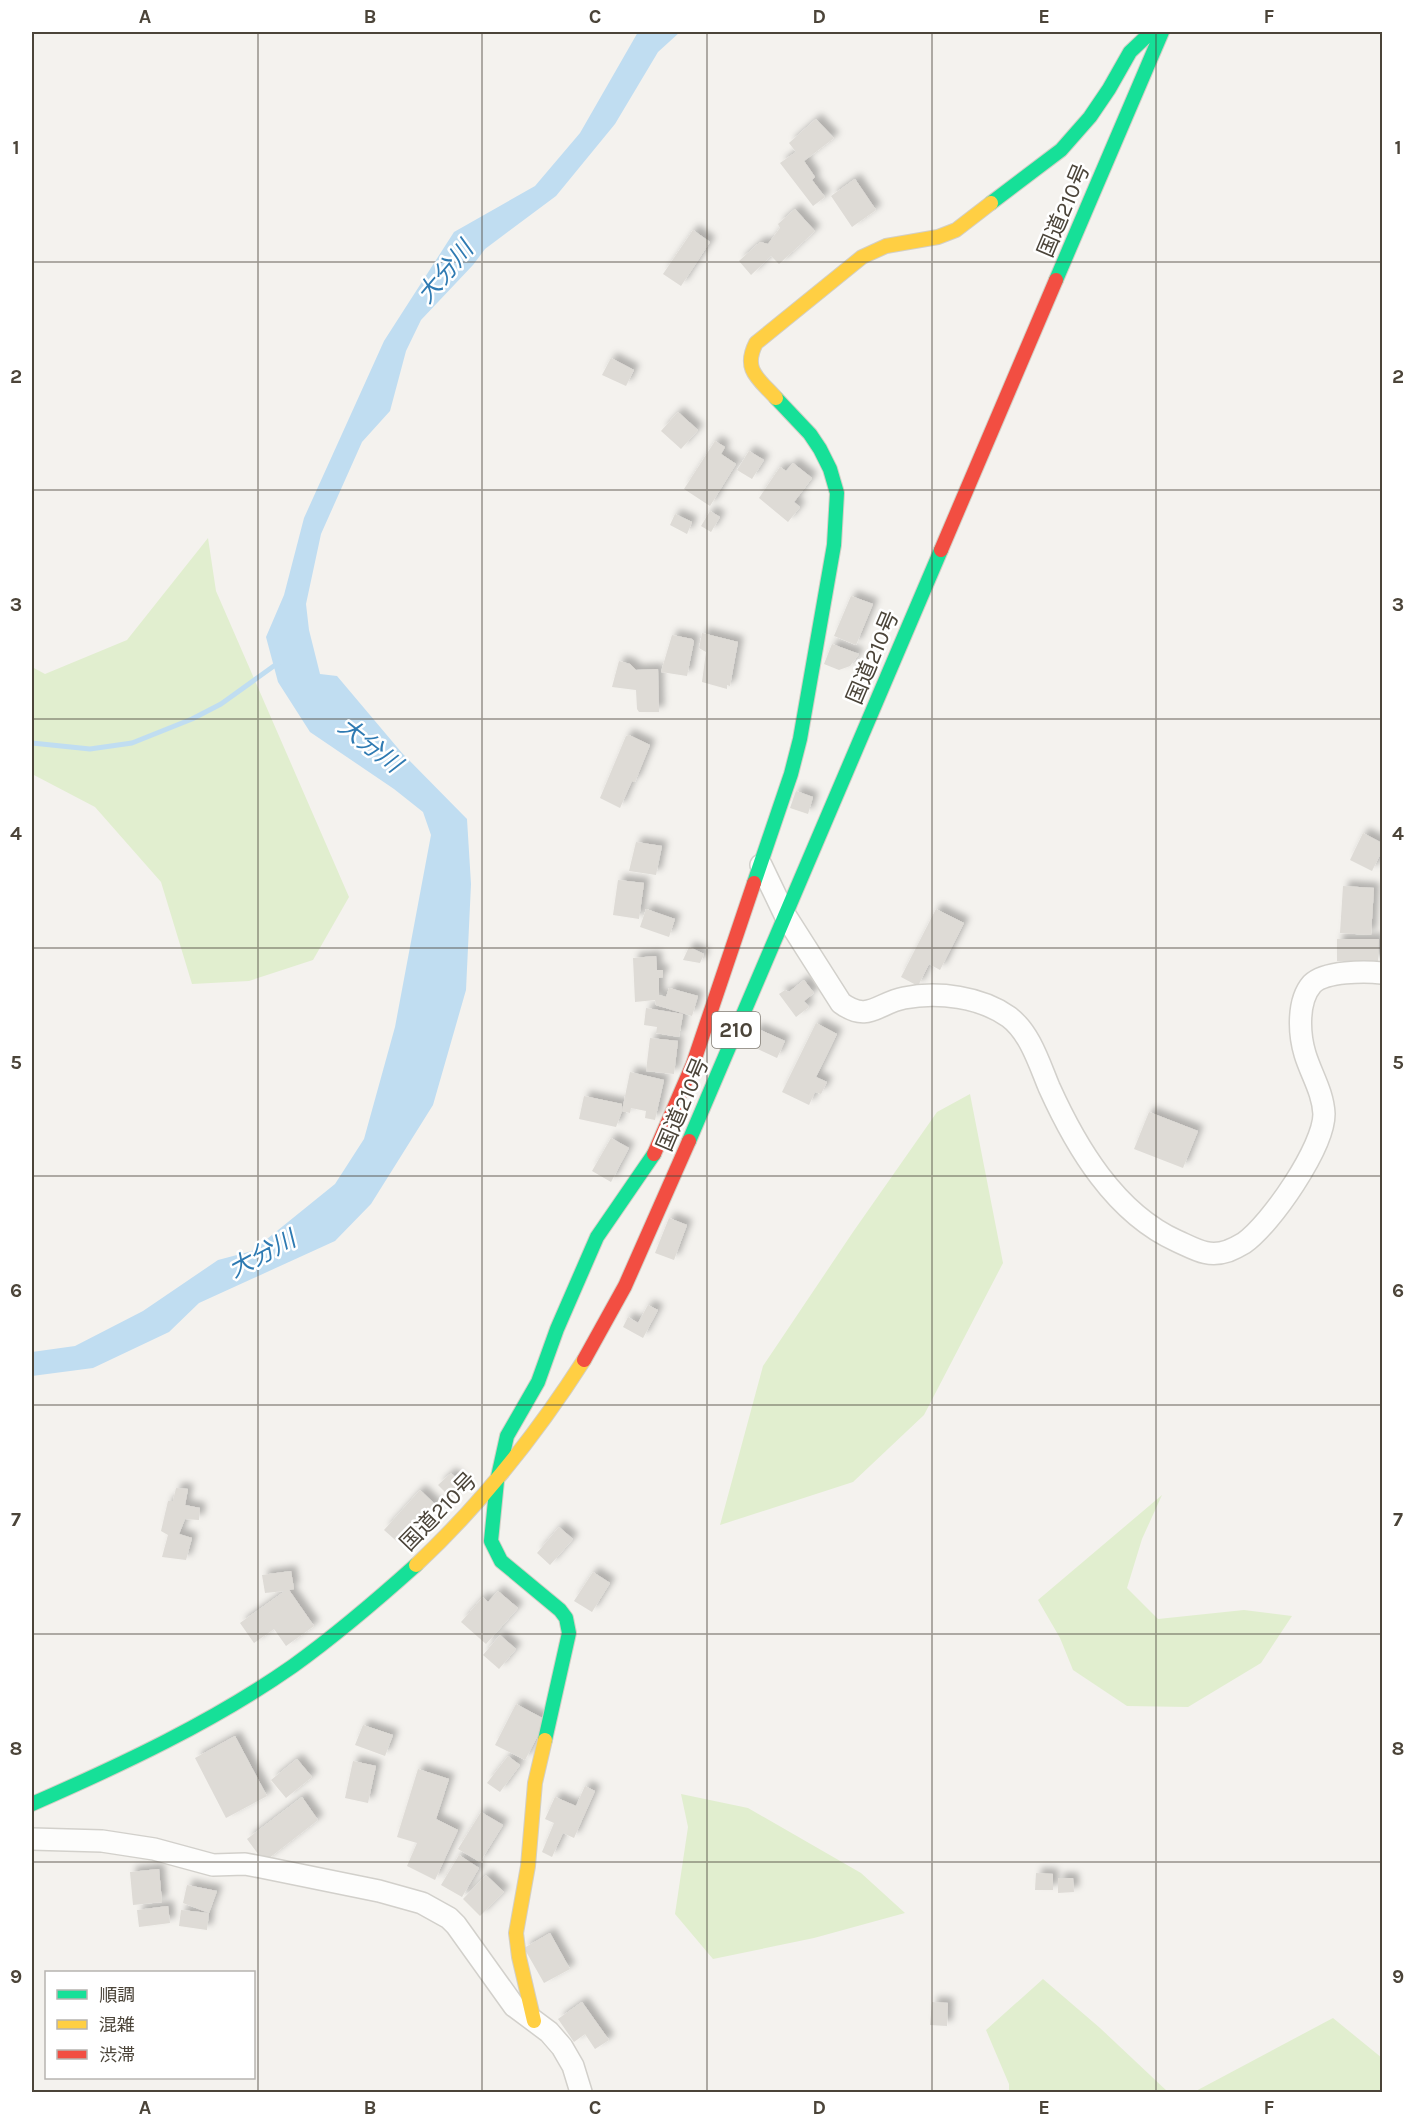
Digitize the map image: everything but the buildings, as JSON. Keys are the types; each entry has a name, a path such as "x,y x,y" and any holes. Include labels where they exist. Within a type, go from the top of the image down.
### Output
{"main road":[{"path":"534,2021 519,1957 516,1933 528,1866 535,1783 565,1652 568,1624 560,1610 501,1562 495,1552 491,1541 497,1480 507,1436 538,1382 557,1329 597,1237 650,1162 693,1064 791,774 800,739 834,545 837,493 827,460 810,434 753,373 750,360 753,348 756,343 862,257 886,246 938,237 956,230 1052,158 1090,117 1136,45 1149,34 1161,34"},
{"name":"国道210号","path":"32,1804 149,1749 236,1702 292,1666 355,1618 417,1564 461,1521 497,1480 551,1411 588,1354 607,1321 679,1164 1161,34"}],"street":[{"path":"761,865 785,915 842,1003 854,1011 872,1011 904,998 953,997 982,1003 1007,1016 1027,1037 1060,1110 1091,1162 1120,1200 1159,1233 1206,1254 1226,1252 1244,1243 1266,1222 1305,1167 1318,1142 1324,1115 1319,1089 1305,1056 1300,1037 1300,1018 1304,1001 1312,984 1328,976 1383,973"},
{"path":"32,1839 81,1839 142,1846 213,1865 245,1864 379,1891 422,1903 449,1918 514,2006 549,2032 562,2047 573,2067 581,2092"}],"green space":[{"path":"208,538 216,591 349,897 313,960 249,981 192,984 161,882 95,807 32,774 32,667 45,674 127,640"},
{"path":"970,1094 1003,1263 924,1415 853,1482 720,1525 763,1366 937,1112"},
{"path":"1162,1495 1142,1539 1127,1588 1158,1619 1244,1610 1292,1616 1261,1663 1188,1707 1127,1706 1073,1670 1060,1638 1038,1600"},
{"path":"681,1794 748,1808 861,1873 905,1913 814,1938 713,1959 675,1914 688,1827"},
{"path":"1043,1979 1100,2028 1168,2092 1009,2092 1009,2084 986,2030"},
{"path":"1333,2018 1382,2058 1382,2092 1194,2092"}],"water":[{"name":"大分川","path":"638,32 680,32 658,52 615,124 556,196 485,249 421,320 406,351 390,411 362,442 321,534 306,604 309,630 320,674 337,676 402,753 467,819 471,884 466,990 433,1105 371,1204 335,1241 199,1303 169,1332 93,1368 32,1376 32,1352 75,1346 143,1311 218,1260 252,1251 335,1184 364,1139 395,1027 431,835 423,812 394,789 310,732 278,682 266,637 284,595 304,518 384,341 454,232 535,186 580,133"}],"waterway":[{"path":"32,743 90,749 132,743 192,719 221,704 278,663"}],"traffic: fast":[{"path":"1056,280 1162,32"},
{"path":"991,203 1061,150 1090,117 1130,52 1149,34 1160,36"},
{"path":"754,883 791,774 800,739 834,545 837,493 830,469 820,449 810,434 776,398"},
{"path":"689,1141 941,550"},
{"path":"545,1740 569,1633 566,1618 560,1610 501,1561 491,1541 497,1481 507,1436 538,1382 557,1329 597,1237 654,1154"},
{"path":"32,1804 99,1774 231,1706 293,1666 325,1642 416,1565"}],"traffic: slow":[{"path":"776,398 754,374 751,360 756,343 862,257 886,246 938,237 956,230 991,203"},
{"path":"416,1565 463,1518 506,1468 547,1415 584,1360"},
{"path":"534,2021 519,1957 516,1933 528,1866 535,1783 545,1740"}],"traffic: jam":[{"path":"941,550 1056,280"},
{"path":"654,1154 693,1064 754,883"},
{"path":"584,1360 625,1286 689,1141"}]}
